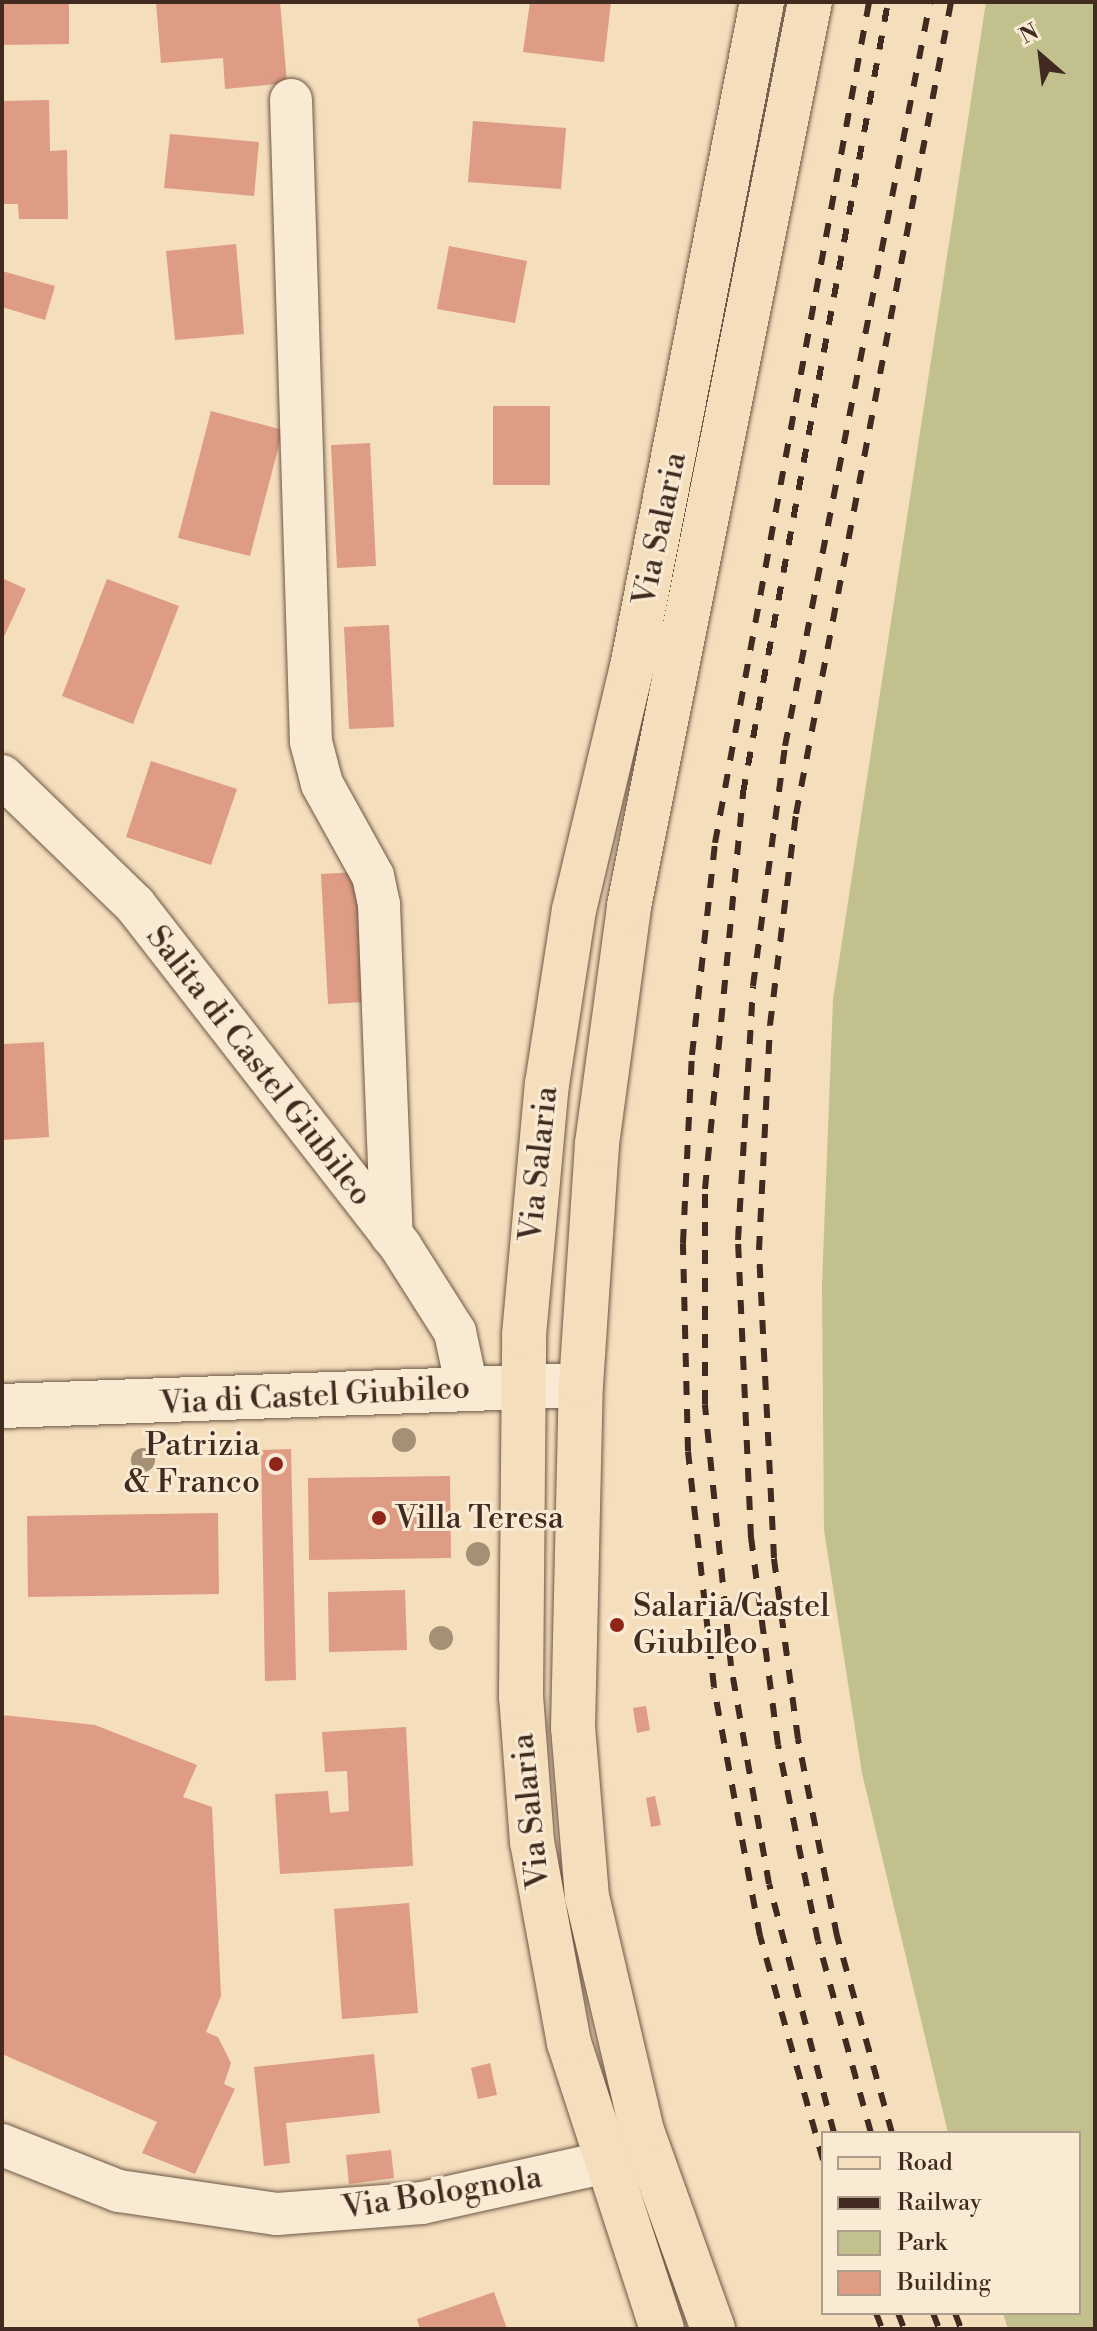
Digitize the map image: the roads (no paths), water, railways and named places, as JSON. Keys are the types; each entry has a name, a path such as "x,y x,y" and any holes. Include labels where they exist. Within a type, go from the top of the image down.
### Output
{"main road":[{"name":"Via Salaria","path":"662,2329 603,2163 558,1994 525,1790 523,1386 535,1197 572,923 632,667 762,2"},
{"name":"Via Salaria","path":"713,2329 642,2131 587,1897 573,1728 581,1385 597,1144 629,906 810,2"}],"street":[{"path":"291,100 311,742 322,784 368,865 379,905 392,1236"},
{"name":"Salita di Castel Giubileo","path":"2,776 135,905 392,1236 455,1332 467,1388"},
{"name":"Via di Castel Giubileo","path":"2,1406 581,1385"},
{"name":"Via Bolognola","path":"2,2145 119,2191 277,2214 422,2203 603,2163"}],"railway":[{"path":"821,2153 760,1936 714,1687 688,1451 683,1243 692,1055 715,843 869,2"},
{"path":"833,2131 769,1884 731,1666 705,1404 705,1189 743,793 888,2"},
{"path":"870,2131 818,1941 778,1745 751,1538 738,1240 753,986 785,746 930,2"},
{"path":"891,2131 837,1936 798,1739 774,1558 759,1250 770,1025 796,814 951,2"},
{"path":"877,2315 882,2329"},
{"path":"899,2315 904,2329"},
{"path":"934,2315 939,2329"},
{"path":"956,2315 961,2329"}],"place":[{"name":"Patrizia & Franco","path":"276,1464"},
{"name":"Villa Teresa","path":"379,1518"},
{"name":"Salaria/Castel Giubileo","path":"617,1625"}]}
